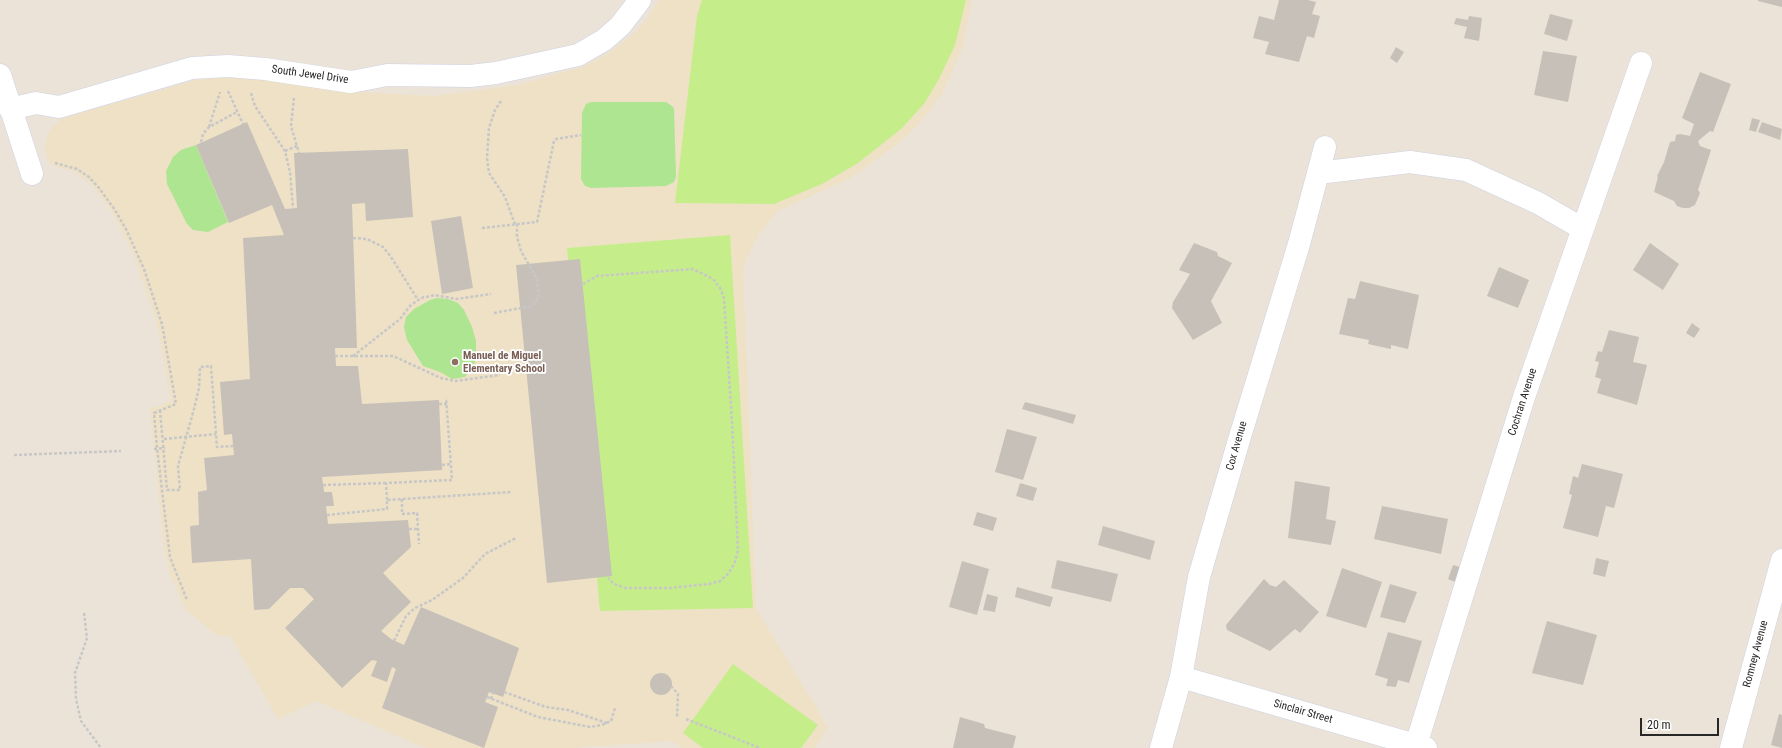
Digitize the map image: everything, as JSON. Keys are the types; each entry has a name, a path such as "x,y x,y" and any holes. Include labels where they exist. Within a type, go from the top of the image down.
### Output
{"street":[{"name":"South Jewel Drive","path":"10,109 36,102 59,107 192,68 221,66 265,69 351,82 387,75 470,76 496,73 578,55 604,40 620,26 640,0"},
{"name":"Cochran Avenue","path":"1421,747 1524,397 1641,62"},
{"path":"0,75 32,174"},
{"name":"Cox Avenue","path":"1161,748 1180,677 1199,577 1299,244 1325,147"},
{"path":"1318,173 1410,162 1466,170 1538,203 1583,229"},
{"name":"Romney Avenue","path":"1730,748 1782,560"},
{"name":"Sinclair Street","path":"1180,677 1421,747"}],"path":[{"path":"250,86 255,106 285,151 290,172 293,208"},
{"path":"209,128 220,91"},
{"path":"295,92 291,126 299,153"},
{"path":"231,97 242,124"},
{"path":"494,313 532,306 539,296 537,279 521,251 517,237 516,224 505,197 489,173 487,158 490,128 495,110 501,101"},
{"path":"201,142 203,134 209,128 237,112"},
{"path":"482,228 537,222 554,141 556,139 581,135"},
{"path":"285,151 297,146"},
{"path":"52,160 55,163 77,168 89,177 99,188 128,231 144,269 162,324 176,404 154,413 156,448 170,557 187,600"},
{"path":"353,238 366,239 383,247 418,300"},
{"path":"583,284 597,276 692,269 713,279 720,288 724,298 738,550 735,562 729,572 720,581 709,584 668,588 626,588 614,584 608,578"},
{"path":"352,356 400,319 410,306 418,300 435,295 456,299 491,294"},
{"path":"335,356 394,356 441,378 455,381 500,375"},
{"path":"160,410 168,490 180,490 178,466 199,388 200,367 211,366 217,448 233,446"},
{"path":"323,485 386,484 452,480 446,398"},
{"path":"440,404 447,404"},
{"path":"164,439 216,434"},
{"path":"156,448 165,448"},
{"path":"14,455 121,451"},
{"path":"442,465 451,464"},
{"path":"327,515 387,509 386,484"},
{"path":"387,500 512,492"},
{"path":"402,499 402,514 417,513 419,544"},
{"path":"409,529 418,529"},
{"path":"394,641 406,616 415,608 432,600 463,578 485,554 516,538"},
{"path":"84,613 87,638 75,673 76,699 81,721 101,748"},
{"path":"671,686 678,694 677,717"},
{"path":"494,689 489,698 538,717 563,720 590,727 611,721 615,708"},
{"path":"504,692 546,707 568,710 607,723"},
{"path":"686,719 760,748"}],"shaded area":[{"name":"Manuel de Miguel Elementary School","path":"659,0 972,0 962,49 942,94 918,125 896,145 851,178 778,211 758,235 743,267 756,608 828,727 815,748 682,748 672,741 573,748 425,748 317,701 278,719 231,637 216,635 186,610 170,575 164,549 150,409 171,401 157,323 134,256 112,212 92,185 74,171 53,166 47,158 45,149 47,135 53,126 63,118 196,80 225,77 279,81 336,91 433,96 518,85 582,67 603,57 635,33 647,19"}],"green space":[{"path":"702,0 966,0 955,45 939,79 924,104 901,129 858,163 822,184 774,204 675,203 697,16"},
{"path":"591,102 666,102 672,106 674,109 676,177 674,182 666,186 591,188 585,186 581,179 582,113 586,104"},
{"path":"196,145 228,222 208,232 193,230 187,224 167,184 166,171 173,157 181,150"},
{"path":"730,235 753,608 600,611 567,248"},
{"path":"437,298 448,299 458,303 464,310 472,327 476,341 476,358 474,366 465,377 452,379 440,372 423,366 407,340 404,327 406,317 414,309 430,300"},
{"path":"733,664 818,725 801,748 703,748 683,733"}],"building":[{"path":"1279,0 1308,0 1316,2 1312,14 1320,16 1314,38 1307,36 1299,62 1265,54 1269,42 1253,38 1259,16 1274,20"},
{"path":"1782,0 1782,7 1758,1"},
{"path":"1550,14 1573,20 1567,41 1544,34"},
{"path":"1469,16 1482,18 1479,41 1464,38 1467,27 1454,24 1456,18 1468,20"},
{"path":"1396,47 1404,52 1397,63 1390,58"},
{"path":"1543,51 1577,56 1568,102 1534,95"},
{"path":"1700,72 1731,84 1713,132 1710,131 1698,141 1700,146 1711,150 1698,190 1700,193 1695,205 1689,208 1683,208 1677,206 1674,201 1654,192 1657,176 1664,162 1670,142 1675,141 1676,135 1680,134 1690,136 1694,124 1682,118"},
{"path":"1752,118 1760,120 1756,132 1749,130"},
{"path":"247,122 285,209 297,208 294,153 408,149 413,217 366,221 365,203 352,204 357,348 335,348 336,366 358,366 362,404 439,400 442,470 322,477 324,492 332,492 334,506 326,506 328,524 408,520 411,547 383,573 411,602 381,631 391,639 404,645 421,607 519,648 503,697 489,692 485,702 498,707 484,748 382,708 396,669 392,667 387,682 371,676 377,661 372,660 342,688 285,628 314,599 303,588 290,588 269,609 254,610 251,559 192,563 190,526 199,525 198,492 207,490 204,458 234,455 232,434 224,435 220,382 250,379 243,238 284,235 272,205 229,223 196,145"},
{"path":"1762,122 1782,129 1780,140 1758,132"},
{"path":"461,216 473,288 442,294 431,221"},
{"path":"1194,243 1217,252 1218,256 1232,263 1211,301 1222,323 1193,340 1172,308 1173,302 1190,274 1179,270"},
{"path":"1650,243 1679,264 1663,290 1633,270"},
{"path":"580,259 612,576 547,583 516,265"},
{"path":"1499,267 1529,280 1518,308 1487,296"},
{"path":"1360,281 1419,295 1408,349 1391,345 1391,349 1368,344 1369,340 1339,334 1348,298 1355,299"},
{"path":"1692,323 1700,329 1694,338 1686,333"},
{"path":"1609,330 1639,337 1633,362 1647,365 1637,405 1597,393 1601,379 1595,377 1599,362 1595,361 1598,351 1602,352"},
{"path":"1025,402 1076,415 1073,424 1022,409"},
{"path":"1007,429 1037,437 1023,480 995,472"},
{"path":"1582,464 1623,474 1614,508 1606,506 1598,537 1563,528 1572,495 1569,494 1573,476 1578,478"},
{"path":"1295,481 1330,487 1326,519 1336,521 1331,545 1288,538"},
{"path":"1020,483 1037,488 1033,501 1016,496"},
{"path":"1382,506 1448,519 1441,554 1374,539"},
{"path":"977,512 997,518 993,531 973,525"},
{"path":"1103,526 1155,541 1150,560 1098,545"},
{"path":"1596,558 1609,561 1605,577 1593,574"},
{"path":"1057,560 1118,574 1111,602 1051,588"},
{"path":"962,561 989,569 977,615 949,607"},
{"path":"1453,565 1460,567 1455,582 1448,579"},
{"path":"1342,568 1382,582 1366,628 1326,616"},
{"path":"1264,579 1270,585 1276,587 1284,580 1319,612 1300,633 1295,629 1270,651 1227,630 1226,625"},
{"path":"1390,584 1417,592 1405,623 1380,617"},
{"path":"1017,587 1053,597 1050,607 1015,597"},
{"path":"987,594 998,597 995,612 983,610"},
{"path":"1547,621 1597,635 1583,685 1532,673"},
{"path":"1388,632 1422,641 1409,683 1398,680 1396,687 1386,686 1388,679 1375,675"},
{"path":"661,673 665,674 671,680 671,688 665,694 661,695 657,694 651,688 650,684 651,680 657,674"},
{"path":"1779,714 1782,715 1782,748 1771,745"},
{"path":"960,717 984,724 985,728 1016,736 1013,748 953,748"}],"place":[{"name":"Manuel de Miguel Elementary School","path":"455,362"}]}
